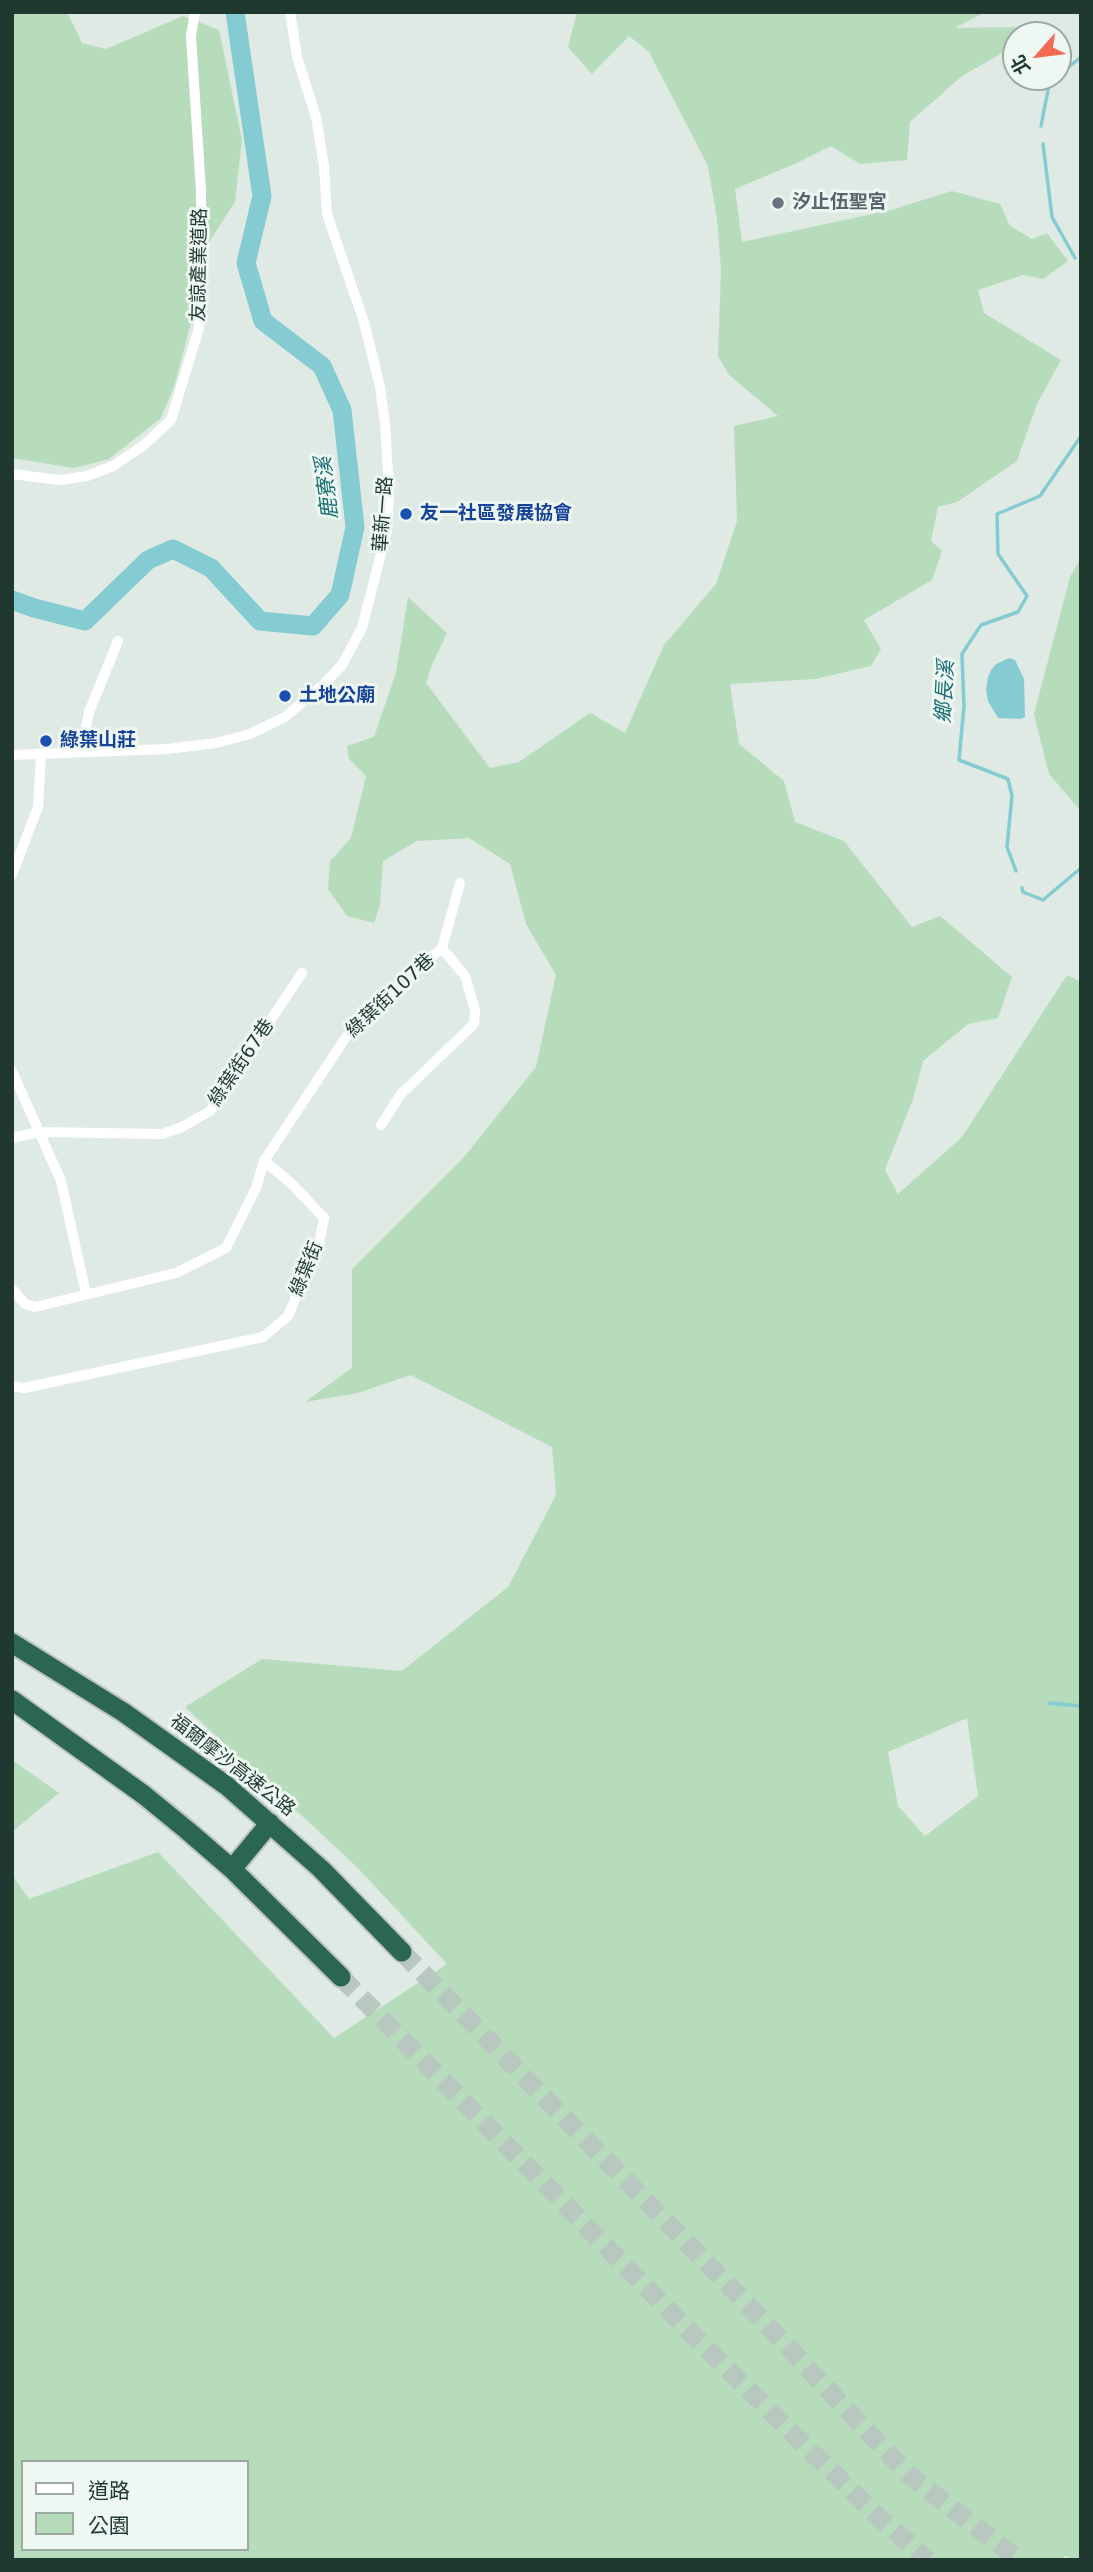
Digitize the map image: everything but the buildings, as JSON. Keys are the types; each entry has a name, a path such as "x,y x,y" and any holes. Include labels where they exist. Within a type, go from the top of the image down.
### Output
{"highway":[{"name":"福爾摩沙高速公路","path":"12,1643 123,1712 227,1786 321,1869 402,1952"},
{"path":"12,1700 145,1795 232,1869 341,1977"},
{"path":"232,1869 270,1823"}],"street":[{"name":"友諒產業道路","path":"12,474 60,480 87,476 113,466 144,445 171,420 199,328 202,277 201,191 191,36 195,12"},
{"name":"華新一路","path":"12,755 167,749 216,743 250,734 285,717 323,685 342,665 362,628 387,530 389,491 385,423 380,387 364,322 327,214 324,166 316,117 297,57 290,12"},
{"path":"80,752 89,712 118,642"},
{"path":"12,875 38,807 41,755"},
{"path":"442,948 460,883"},
{"name":"綠葉街107巷","path":"264,1161 346,1037 379,1003 442,948 465,976 475,1010 474,1024 401,1094 381,1125"},
{"name":"綠葉街67巷","path":"12,1138 39,1132 162,1134 182,1128 209,1111 302,973"},
{"path":"12,1070 61,1181 86,1294"},
{"path":"12,1289 25,1304 35,1307 176,1273 226,1248 256,1188 264,1161"},
{"name":"綠葉街","path":"12,1386 24,1388 263,1337 288,1316 319,1244 324,1218 291,1183 264,1161"}],"green space":[{"path":"12,12 67,12 82,43 106,49 183,16 219,30 242,140 235,202 193,267 195,307 174,387 160,419 109,459 74,468 12,458"},
{"path":"577,12 985,12 955,28 1002,27 1002,53 962,76 910,122 907,160 860,164 831,146 735,189 742,242 891,210 952,191 1000,204 1010,226 1032,239 1047,233 1068,261 1043,279 1023,275 978,290 984,313 1061,360 1037,404 1017,461 957,502 938,507 931,541 942,551 932,580 864,620 881,649 871,666 815,679 730,684 739,744 784,781 795,822 844,841 912,927 940,916 1012,977 998,1018 968,1024 923,1061 913,1099 885,1170 898,1194 962,1137 1067,975 1081,982 1081,2560 1065,2556 1061,2560 12,2560 12,1875 29,1899 158,1852 334,2038 447,1964 358,1868 185,1707 262,1659 402,1671 508,1587 556,1495 552,1447 411,1375 358,1393 305,1402 352,1368 352,1269 465,1156 536,1067 556,975 526,924 510,864 469,838 417,841 383,861 380,905 374,923 347,916 328,889 330,861 351,838 366,776 349,759 347,746 374,737 396,673 408,597 447,633 426,683 490,768 519,762 590,713 625,733 664,645 716,584 737,521 734,426 778,416 729,375 718,356 721,270 717,219 708,166 649,52 629,36 592,74 568,47","holes":["967,1718 978,1796 925,1836 898,1806 888,1752"]},
{"path":"1081,558 1081,811 1049,774 1034,714 1070,577"},
{"path":"12,1760 59,1793 12,1832"}],"water":[{"path":"1009,658 1015,660 1024,679 1025,717 1020,719 998,718 988,701 986,690 991,670 996,664"}],"waterway":[{"name":"鹿寮溪","path":"12,600 85,621 148,560 173,549 211,568 260,621 313,626 340,595 355,527 342,410 322,366 263,321 246,263 262,196 235,12"},
{"name":"鄉長溪","path":"1072,64 1081,57"},
{"name":"鄉長溪","path":"1041,126 1048,91"},
{"name":"鄉長溪","path":"1043,144 1052,217 1075,258"},
{"name":"鄉長溪","path":"1016,871 1007,847 1012,796 1008,779 959,760 964,706 962,654 981,625 1018,612 1027,596 998,554 997,514 1040,496 1081,436"},
{"name":"鄉長溪","path":"1022,888 1023,892 1043,900 1081,868"},
{"path":"1049,1703 1081,1706"}],"tunnel":[{"path":"402,1952 744,2301 908,2474 1019,2560"},
{"path":"341,1977 701,2343 874,2513 928,2560"}],"place":[{"name":"汐止伍聖宮","path":"778,203"},
{"name":"友一社區發展協會","path":"406,514"},
{"name":"土地公廟","path":"285,696"},
{"name":"綠葉山莊","path":"46,741"}]}
